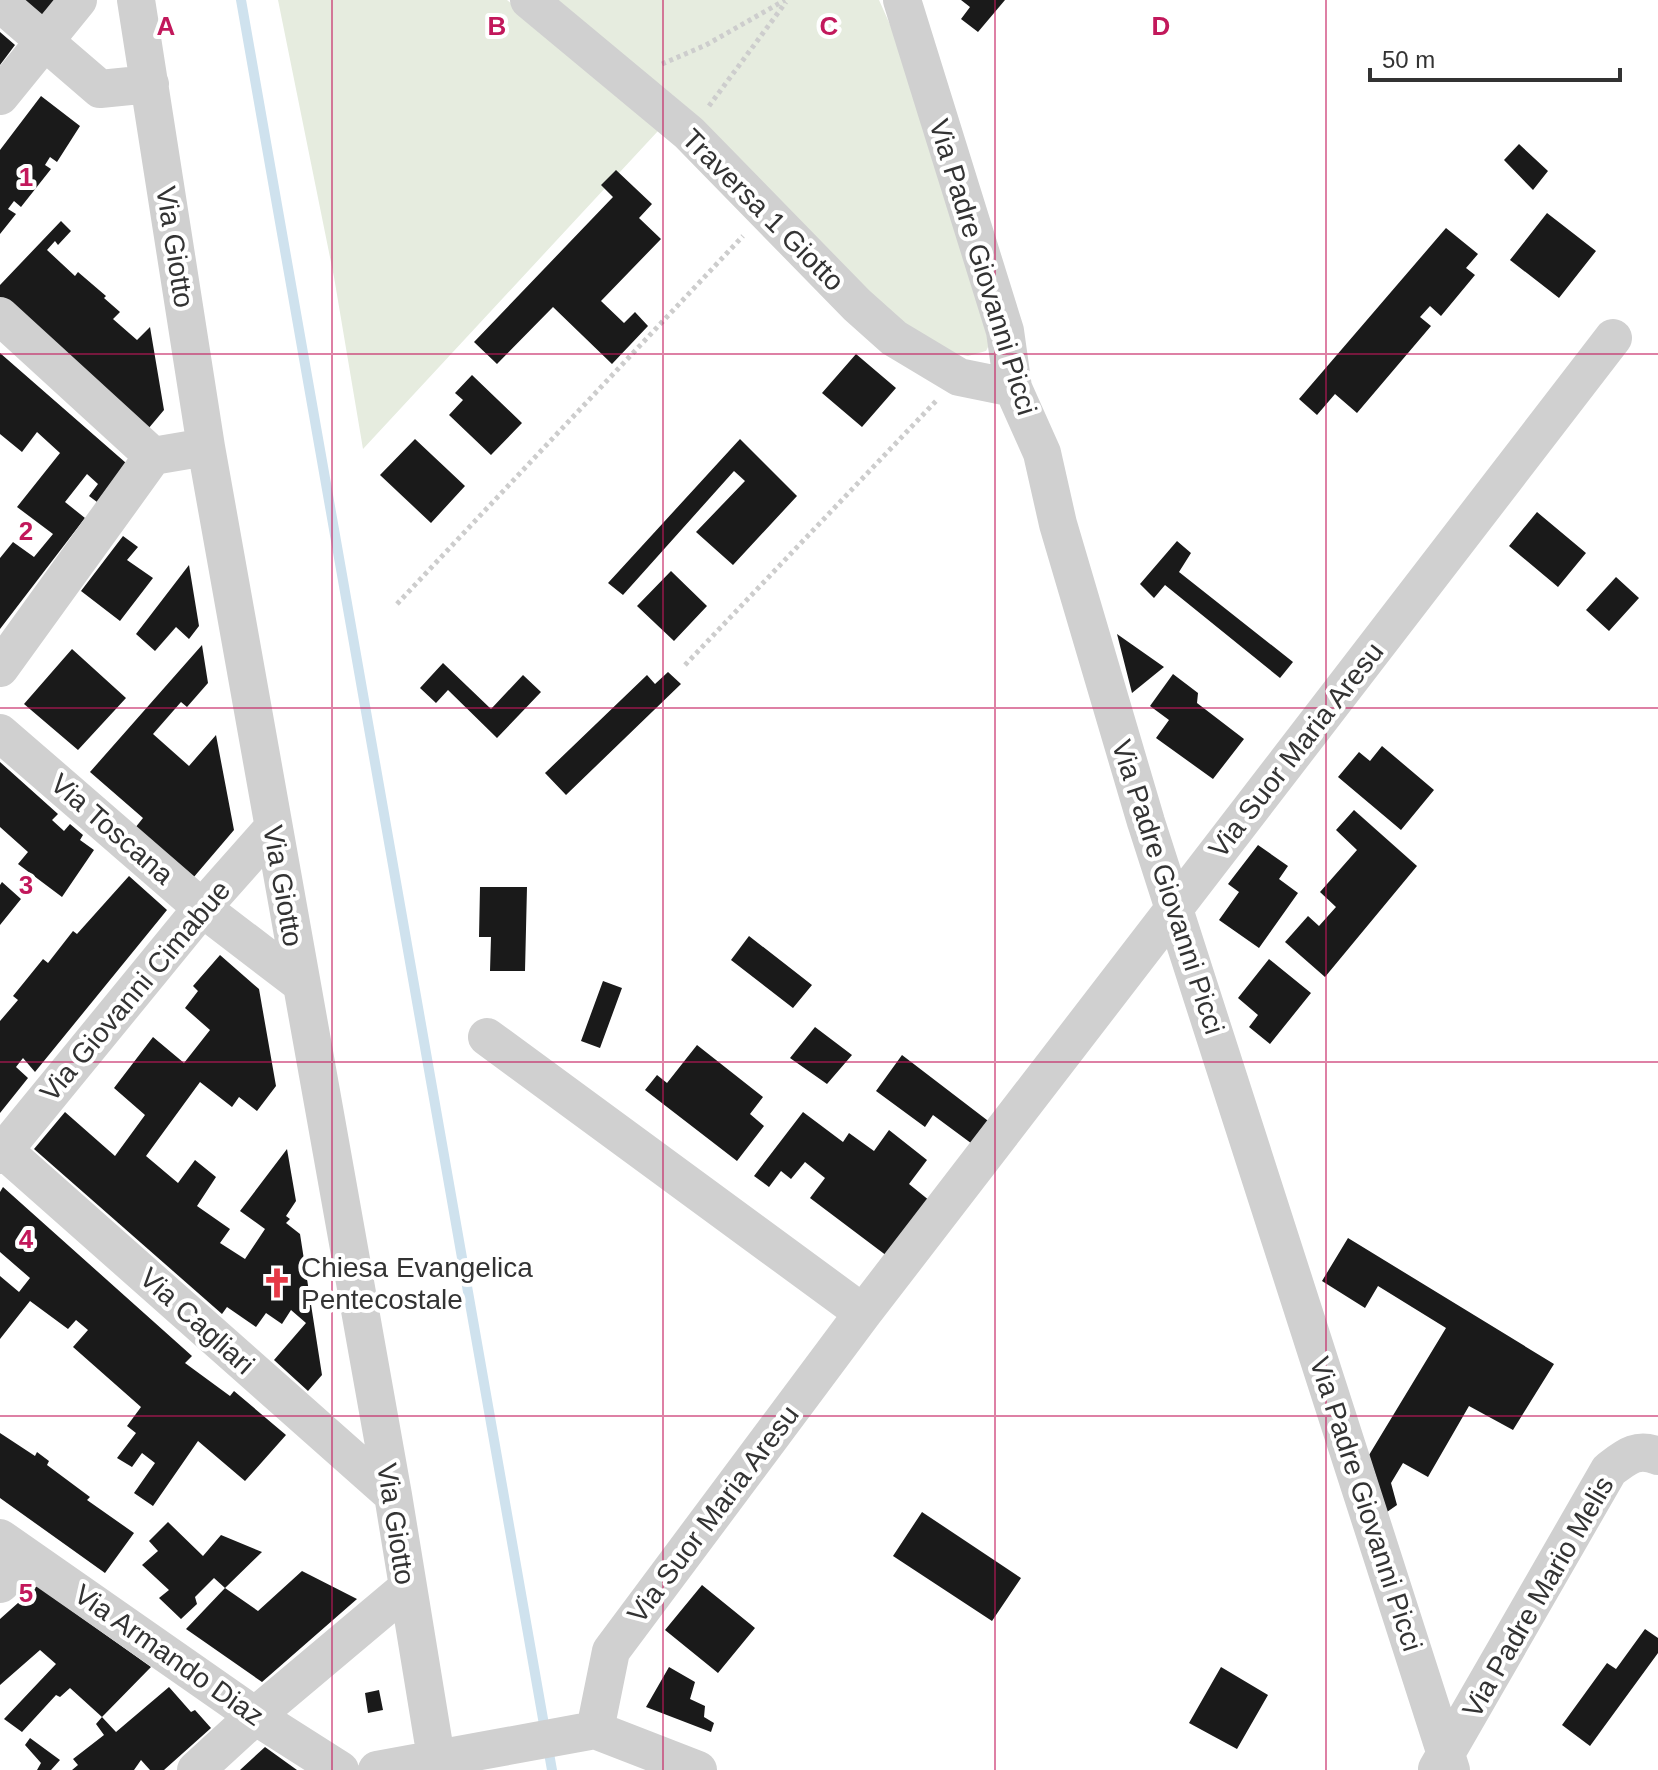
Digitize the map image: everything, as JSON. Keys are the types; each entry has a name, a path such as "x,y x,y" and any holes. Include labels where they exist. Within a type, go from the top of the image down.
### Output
{"street":[{"path":"0,96 78,0"},
{"name":"Via Giotto","path":"136,0 206,447 393,1495 437,1765"},
{"name":"Traversa 1 Giotto","path":"529,0 689,133 894,338 959,377 1013,388"},
{"name":"Via Padre Giovanni Picci","path":"902,0 1001,317 1013,388 1042,453 1062,538 1174,908 1445,1765"},
{"path":"0,3 100,89 150,84"},
{"path":"0,316 153,456"},
{"name":"Via Suor Maria Aresu","path":"584,1732 611,1651 863,1313 1613,338"},
{"path":"0,668 153,456 206,447"},
{"name":"Via Toscana","path":"0,733 202,908 300,983"},
{"name":"Via Giovanni Cimabue","path":"1,1151 202,908 273,828"},
{"path":"487,1037 863,1313"},
{"name":"Via Cagliari","path":"1,1151 393,1495"},
{"name":"Via Padre Mario Melis","path":"1445,1765 1609,1470 1629,1454 1645,1450 1658,1456"},
{"path":"0,1584 14,1548"},
{"name":"Via Armando Diaz","path":"14,1548 255,1716 340,1770"},
{"path":"196,1770 406,1589"},
{"path":"377,1770 437,1765 518,1744 584,1732 698,1770"}],"path":[{"path":"610,67 657,67 706,45 786,0"},
{"path":"689,133 786,0"},
{"path":"397,604 737,242 763,210"},
{"path":"685,665 959,377"}],"shaded area":[{"path":"278,0 507,0 658,131 363,449 334,277"},
{"path":"544,0 879,0 905,58 993,337 986,351 968,356 925,347"}],"building":[{"path":"22,0 56,0 43,18"},
{"path":"961,0 1005,0 978,32 961,19 970,7"},
{"path":"0,32 15,45 0,65"},
{"path":"41,96 80,126 57,162 50,157 45,165 51,169 21,207 14,201 8,209 16,214 0,234 0,150"},
{"path":"1519,144 1548,171 1533,190 1504,160"},
{"path":"616,170 652,204 639,218 661,239 601,301 624,323 635,312 648,326 612,364 553,307 497,364 474,342 613,197 601,185"},
{"path":"1547,213 1596,251 1559,298 1510,260"},
{"path":"61,221 71,231 58,245 55,241 47,250 75,276 78,272 106,296 104,298 120,312 113,319 137,340 150,327 164,410 148,429 0,298 0,285"},
{"path":"1446,228 1478,254 1466,268 1475,275 1441,316 1430,306 1420,317 1431,326 1357,413 1335,394 1317,415 1299,399"},
{"path":"0,353 126,463 97,502 89,496 98,484 87,474 65,502 85,518 0,629 0,558 13,542 34,557 53,534 17,507 60,453 37,432 22,452 0,434"},
{"path":"856,354 896,388 862,427 822,393"},
{"path":"472,375 522,423 491,455 449,415 463,400 455,393"},
{"path":"415,439 465,486 431,523 380,475"},
{"path":"740,439 797,496 733,565 696,532 745,481 734,471 623,595 608,583"},
{"path":"1537,512 1586,553 1558,587 1509,546"},
{"path":"123,536 138,547 127,560 153,578 120,621 81,591"},
{"path":"1177,541 1191,553 1179,572 1293,662 1280,678 1165,585 1154,598 1140,584"},
{"path":"189,565 199,626 189,639 176,627 155,651 136,634"},
{"path":"671,571 707,606 674,641 637,606"},
{"path":"1616,577 1639,598 1609,631 1586,610"},
{"path":"1117,634 1164,667 1132,693"},
{"path":"202,645 208,683 187,707 181,702 153,734 189,766 216,735 234,830 193,878 135,828 143,818 90,772"},
{"path":"72,649 126,698 78,750 24,704"},
{"path":"443,663 491,709 523,675 541,692 497,738 448,690 436,703 420,688"},
{"path":"668,672 681,684 566,795 545,773 647,675 655,684"},
{"path":"1173,674 1198,693 1197,703 1244,739 1213,779 1156,738 1169,720 1150,706"},
{"path":"1382,746 1434,790 1401,830 1338,777 1359,752 1370,761"},
{"path":"0,762 58,814 52,820 64,831 70,824 83,835 80,840 94,850 62,897 18,864 28,852 0,827"},
{"path":"1354,810 1417,866 1325,977 1285,942 1308,916 1319,926 1336,907 1320,892 1357,850 1336,830"},
{"path":"1258,845 1288,866 1279,879 1298,893 1259,948 1219,920 1239,892 1228,884"},
{"path":"129,876 167,910 35,1072 23,1058 16,1067 28,1078 0,1113 0,1021 18,1000 13,996 43,959 48,963 73,931 77,934"},
{"path":"2,882 21,899 0,925 0,885"},
{"path":"480,887 527,887 525,971 490,971 491,937 479,937"},
{"path":"749,936 812,985 793,1008 731,960"},
{"path":"220,955 259,989 276,1086 257,1111 239,1097 232,1107 200,1082 146,1156 178,1183 195,1160 216,1177 197,1206 230,1229 220,1243 245,1259 265,1229 240,1211 287,1149 296,1201 286,1216 290,1219 286,1223 300,1234 322,1375 308,1391 274,1360 306,1323 291,1310 282,1324 266,1313 256,1327 227,1307 222,1314 34,1149 65,1112 115,1156 145,1115 114,1088 153,1037 184,1063 210,1030 185,1008 198,991 193,986"},
{"path":"1269,959 1311,993 1270,1044 1249,1027 1258,1015 1238,998"},
{"path":"603,981 622,988 600,1048 581,1041"},
{"path":"815,1027 852,1055 827,1084 790,1058"},
{"path":"697,1045 763,1097 750,1114 764,1126 737,1161 645,1090 657,1075 667,1083"},
{"path":"902,1055 1000,1130 983,1152 933,1115 925,1127 876,1091"},
{"path":"803,1112 843,1142 849,1133 874,1151 889,1130 927,1160 909,1184 930,1201 887,1256 810,1198 825,1178 805,1162 791,1179 781,1171 769,1187 754,1176"},
{"path":"3,1187 192,1356 185,1363 230,1396 234,1391 286,1435 245,1481 198,1441 153,1506 134,1493 155,1463 142,1453 132,1467 117,1458 136,1433 127,1426 141,1407 73,1347 88,1330 76,1320 68,1329 30,1301 0,1339 0,1276 19,1292 30,1278 0,1252 0,1192"},
{"path":"1348,1238 1554,1364 1513,1430 1469,1406 1428,1477 1403,1463 1391,1483 1397,1505 1387,1512 1369,1455 1446,1328 1378,1286 1365,1308 1322,1281"},
{"path":"0,1433 35,1456 37,1452 49,1461 47,1465 90,1497 87,1500 134,1533 105,1573 0,1498"},
{"path":"922,1512 1021,1578 992,1621 893,1556"},
{"path":"168,1522 203,1556 221,1535 262,1552 225,1588 214,1578 195,1597 197,1604 181,1619 159,1598 169,1590 142,1565 158,1551 149,1541"},
{"path":"302,1571 357,1599 262,1682 186,1629 225,1588 258,1611"},
{"path":"702,1585 755,1628 718,1673 665,1630"},
{"path":"37,1586 151,1667 102,1717 70,1688 60,1697 56,1695 22,1732 4,1719 56,1664 40,1650 0,1685 0,1619"},
{"path":"1645,1629 1658,1638 1658,1653 1590,1746 1562,1725 1607,1663 1616,1669"},
{"path":"669,1667 695,1682 690,1699 705,1706 704,1717 714,1723 711,1732 646,1707"},
{"path":"1221,1667 1268,1695 1237,1749 1189,1723"},
{"path":"169,1687 191,1712 195,1710 211,1728 164,1770 150,1770 141,1760 134,1770 72,1770 78,1765 73,1759 104,1735 96,1724 102,1717 116,1732"},
{"path":"379,1690 383,1710 368,1713 365,1693"},
{"path":"30,1738 60,1760 51,1770 37,1770 41,1763 25,1745"},
{"path":"265,1747 297,1770 240,1770"}],"waterway":[{"path":"241,0 552,1770"}],"place":[{"name":"Chiesa Evangelica Pentecostale","path":"277,1283"}]}
